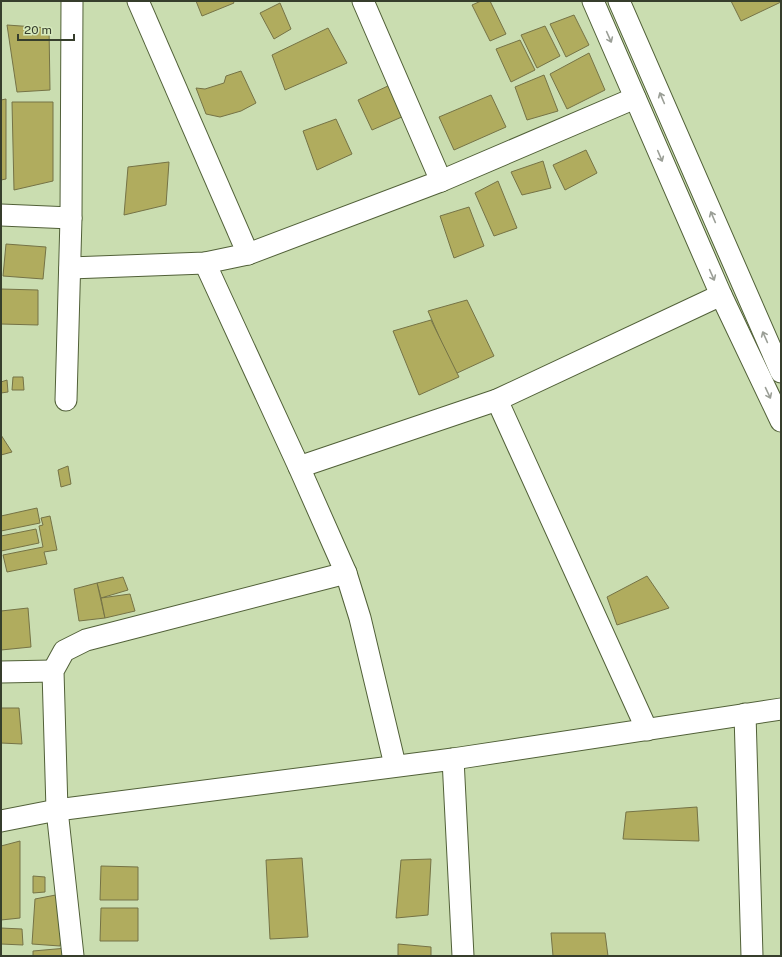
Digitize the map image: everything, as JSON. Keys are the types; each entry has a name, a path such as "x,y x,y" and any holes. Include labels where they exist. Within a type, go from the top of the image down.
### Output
{"street":[{"path":"66,400 71,218 72,1 67,1"},
{"path":"138,1 248,254"},
{"path":"363,1 441,181"},
{"path":"593,1 721,296 781,421"},
{"path":"619,1 781,372"},
{"path":"70,268 205,263 248,254 441,181 635,98"},
{"path":"673,185 696,176"},
{"path":"1,215 71,218"},
{"path":"205,263 346,573 360,618 395,765"},
{"path":"299,467 498,400 721,296"},
{"path":"498,400 647,730"},
{"path":"73,956 57,810 53,671 64,651 86,640 346,573"},
{"path":"1,672 53,671"},
{"path":"1,821 57,810 395,765 453,759 781,709"},
{"path":"745,714 752,956"},
{"path":"453,759 463,956"}],"building":[{"path":"196,1 233,1 234,3 202,16"},
{"path":"481,1 490,1 506,34 490,41 472,5"},
{"path":"731,1 781,1 781,2 741,21"},
{"path":"280,3 291,29 274,39 260,13"},
{"path":"574,15 589,45 566,57 550,24"},
{"path":"7,25 49,28 50,90 17,92"},
{"path":"545,26 560,56 537,68 521,35"},
{"path":"328,28 347,63 285,90 272,55"},
{"path":"520,40 535,70 511,82 496,49"},
{"path":"589,53 605,90 567,109 550,74"},
{"path":"241,71 256,103 241,111 220,117 206,114 196,88 205,89 224,83 226,76"},
{"path":"544,75 558,111 527,120 515,87"},
{"path":"390,85 404,116 372,130 358,100"},
{"path":"491,95 506,127 454,150 439,117"},
{"path":"6,99 6,179 1,180 1,100"},
{"path":"12,102 53,102 53,181 14,190"},
{"path":"336,119 352,154 317,170 303,131"},
{"path":"586,150 597,173 565,190 553,165"},
{"path":"543,161 551,188 522,195 511,172"},
{"path":"169,162 166,205 124,215 128,167"},
{"path":"498,181 517,228 494,236 475,193"},
{"path":"469,207 484,246 454,258 440,216"},
{"path":"6,244 46,247 43,279 3,276"},
{"path":"1,289 38,290 38,325 1,324"},
{"path":"467,300 494,356 455,374 428,311"},
{"path":"431,320 459,377 419,395 393,331"},
{"path":"13,377 23,377 24,390 12,390"},
{"path":"7,380 8,392 1,393 1,382"},
{"path":"1,435 12,452 1,455"},
{"path":"68,466 71,484 61,487 58,470"},
{"path":"37,508 40,523 1,531 1,516"},
{"path":"50,516 57,550 44,552 47,564 7,572 3,555 43,547 39,526 43,525 41,518"},
{"path":"36,529 39,543 1,551 1,536"},
{"path":"647,576 669,608 617,625 607,597"},
{"path":"123,577 128,590 101,598 97,583"},
{"path":"97,583 105,618 79,621 74,589"},
{"path":"130,594 135,611 105,618 101,598"},
{"path":"28,608 31,647 1,650 1,611"},
{"path":"1,708 19,708 22,744 1,743"},
{"path":"697,807 699,841 623,839 626,812"},
{"path":"20,841 20,918 1,920 1,846"},
{"path":"302,858 308,937 270,939 266,860"},
{"path":"431,859 428,915 396,918 401,860"},
{"path":"101,866 138,867 138,900 100,900"},
{"path":"33,876 45,877 45,892 33,893"},
{"path":"66,893 60,946 32,944 35,899"},
{"path":"101,908 138,908 138,941 100,941"},
{"path":"1,928 22,929 23,945 1,944"},
{"path":"551,933 605,933 608,956 553,956"},
{"path":"398,944 431,947 431,956 398,956"},
{"path":"67,948 67,956 33,956 33,951"}]}
